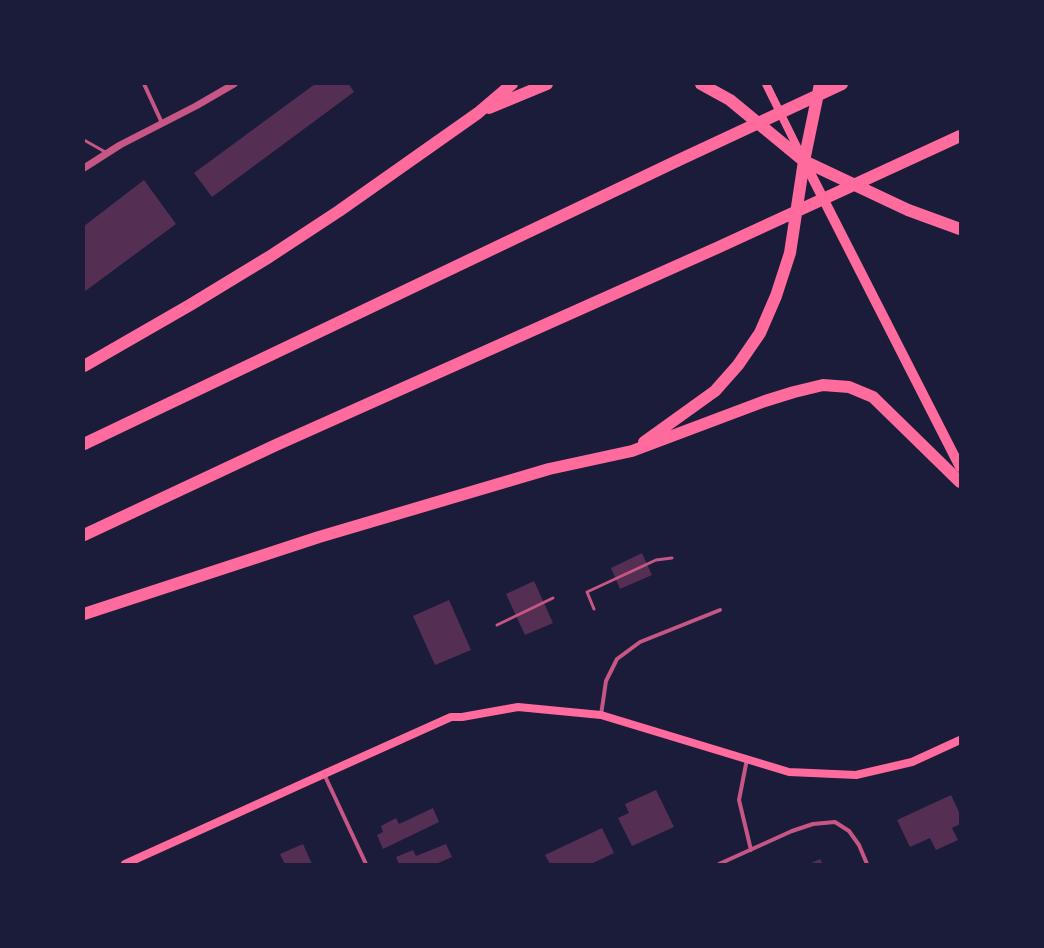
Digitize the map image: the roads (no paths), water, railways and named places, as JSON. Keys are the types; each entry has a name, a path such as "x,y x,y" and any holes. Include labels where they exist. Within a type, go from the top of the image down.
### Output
{"highway":[{"path":"84,366 190,305 269,257 339,211 478,113 512,84"},
{"path":"478,113 547,84"},
{"path":"700,84 730,100 804,162 908,210 960,229"},
{"path":"632,451 715,391 738,365 760,333 776,296 790,253 804,162 820,84"},
{"path":"84,444 679,160 842,84"},
{"path":"84,535 283,442 719,247 960,136"},
{"path":"84,614 318,537 549,469 632,451 765,401 823,385 849,387 873,397 960,482"}],"main road":[{"path":"766,84 804,162 960,467"},
{"path":"126,864 451,717 462,717 518,707 601,715 789,772 856,775 912,762 960,740"}],"street":[{"path":"144,84 162,123"},
{"path":"84,168 120,144 196,106 234,84"},
{"path":"601,715 606,681 617,659 640,642 720,610"},
{"path":"747,759 739,800 751,850"},
{"path":"324,774 366,864"},
{"path":"719,864 792,831 813,824 835,822 848,831 859,845 867,864"}],"lane":[{"path":"84,140 107,153"},
{"path":"594,609 587,592 656,560 672,558"},
{"path":"497,625 553,598"}]}
